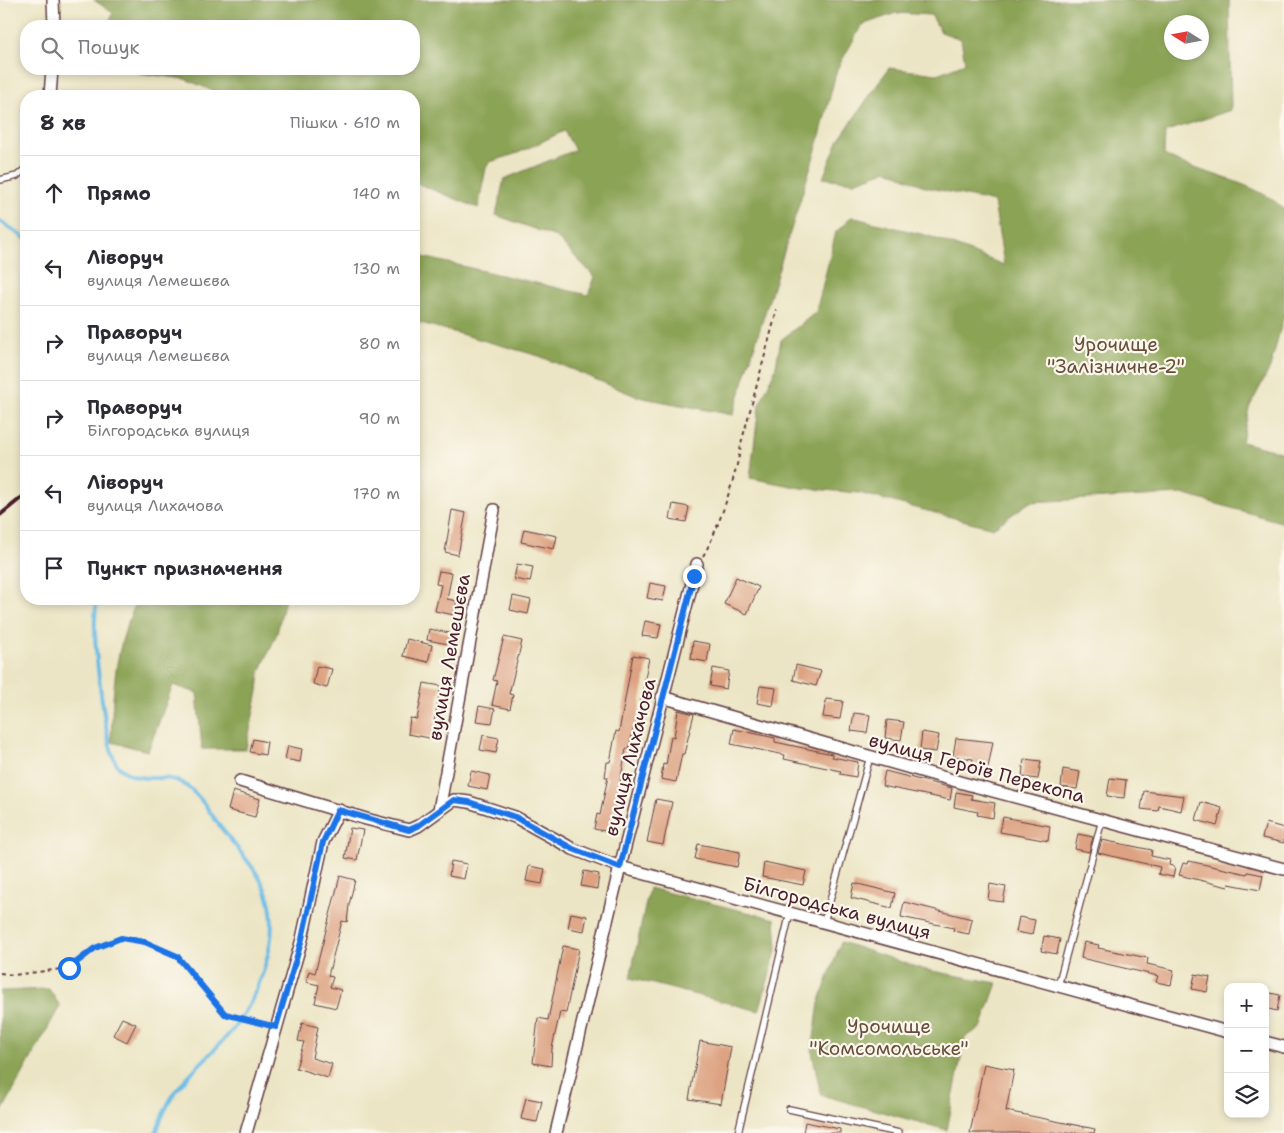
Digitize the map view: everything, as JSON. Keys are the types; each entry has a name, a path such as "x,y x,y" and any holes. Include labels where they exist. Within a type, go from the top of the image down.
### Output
{"street":[{"path":"53,0 54,20"},
{"path":"50,90 52,75"},
{"name":"вулиця Лемешєва","path":"442,807 494,510"},
{"name":"вулиця Лихачова","path":"556,1133 662,697 697,564"},
{"name":"вулиця Героїв Перекопа","path":"662,697 870,757 1284,869"},
{"path":"240,781 409,830 418,826 442,807"},
{"name":"Білгородська вулиця","path":"442,807 454,800 496,810 526,823 573,849 620,867 1224,1031"},
{"path":"246,1133 302,939 323,842 338,810"},
{"path":"1269,1043 1284,1047"}],"lane":[{"path":"0,180 20,174"},
{"path":"824,922 870,757"},
{"path":"1058,986 1102,820"},
{"path":"738,1133 790,913"},
{"path":"789,1109 899,1133"}],"path":[{"path":"697,564 712,539 739,459 741,444 777,310"},
{"path":"0,973 14,975 69,968 95,948 121,938 145,942 177,956 225,1014 276,1027"}],"green space":[{"name":"Урочище \"Залізничне-2\"","path":"94,0 1229,0 1231,110 1165,132 1164,155 1194,168 1243,184 1272,199 1284,209 1284,315 1270,368 1249,408 1242,442 1284,453 1284,523 1182,494 1030,502 993,528 859,493 801,488 750,478 759,406 775,370 781,340 816,312 836,232 851,217 929,236 1004,265 994,202 926,187 888,170 854,182 823,178 838,141 889,68 937,74 965,63 961,39 941,32 931,15 896,13 862,25 837,69 819,140 733,415 638,397 539,356 420,323 420,256 588,295 595,277 556,237 496,215 504,179 575,150 564,131 518,153 490,162 486,168 478,208 420,184 420,90 211,90 185,79 154,75 420,75 420,20 110,20 113,13"},
{"path":"135,605 284,605 277,633 260,672 246,749 202,749 197,693 173,685 148,751 111,742 116,669 119,652"},
{"name":"Урочище \"Комсомольське\"","path":"649,888 775,919 777,948 759,1011 630,978"},
{"name":"Урочище \"Комсомольське\"","path":"841,942 926,970 997,983 981,1028 965,1037 947,1130 821,1095 812,1052 819,1003"},
{"path":"49,989 60,1006 0,1115 0,991"}],"building":[{"path":"673,504 689,507 686,522 670,519"},
{"path":"452,510 466,513 458,555 445,552"},
{"path":"524,529 557,536 554,549 521,542"},
{"path":"517,564 533,567 530,582 514,579"},
{"path":"439,571 452,573 447,599 457,601 454,615 435,611 441,585 436,584"},
{"path":"736,577 759,587 747,614 724,604"},
{"path":"650,583 666,586 663,601 647,598"},
{"path":"513,596 531,600 528,614 510,610"},
{"path":"645,621 661,624 658,638 642,636"},
{"path":"429,629 450,633 448,644 427,640"},
{"path":"504,637 522,641 509,694 513,695 510,709 492,705 497,681 493,680"},
{"path":"407,639 432,645 428,662 403,656"},
{"path":"693,641 710,644 707,662 691,659"},
{"path":"633,655 649,658 636,726 634,726 629,749 626,749 619,789 621,789 619,804 615,803 610,832 594,829 597,814 600,815 608,777 605,777 607,762 610,762 616,731 619,732"},
{"path":"796,665 821,671 816,686 793,680"},
{"path":"317,666 332,669 327,688 313,684"},
{"path":"713,668 729,671 726,689 710,686"},
{"path":"424,683 441,686 434,722 437,722 435,739 408,734 410,718 417,719"},
{"path":"760,686 776,688 773,706 757,703"},
{"path":"826,699 843,701 840,719 823,717"},
{"path":"479,706 495,709 492,723 476,721"},
{"path":"678,710 694,714 676,782 661,779 663,764 666,765 671,736 674,737"},
{"path":"854,713 870,715 867,733 851,731"},
{"path":"887,720 904,722 901,740 885,738"},
{"path":"734,729 775,738 775,742 832,754 832,757 858,762 856,777 840,774 841,771 784,759 785,755 731,744"},
{"path":"922,732 939,735 936,752 920,750"},
{"path":"483,735 499,738 496,753 480,750"},
{"path":"956,738 993,742 988,768 972,764 973,759 953,756"},
{"path":"253,739 267,742 265,755 250,752"},
{"path":"288,746 302,749 300,762 285,759"},
{"path":"1024,759 1041,761 1038,779 1022,777"},
{"path":"1063,769 1080,772 1077,789 1061,787"},
{"path":"471,771 490,775 487,790 468,786"},
{"path":"885,771 952,788 950,800 882,786"},
{"path":"1110,778 1126,780 1124,798 1107,796"},
{"path":"233,791 260,799 255,817 228,810"},
{"path":"1144,791 1184,796 1181,811 1159,806 1158,811 1141,809"},
{"path":"956,792 972,795 971,799 995,803 993,818 977,815 978,812 954,807"},
{"path":"656,799 672,802 663,845 647,842"},
{"path":"1201,802 1222,808 1217,826 1196,820"},
{"path":"1003,817 1050,826 1048,841 1000,832"},
{"path":"1266,823 1284,828 1284,843 1262,838"},
{"path":"350,828 363,830 357,860 345,858"},
{"path":"1078,834 1093,837 1089,852 1075,849"},
{"path":"1102,840 1152,850 1151,856 1170,860 1169,865 1175,867 1173,877 1158,874 1160,867 1098,853"},
{"path":"698,844 740,852 737,867 695,859"},
{"path":"451,861 467,864 464,879 449,876"},
{"path":"1189,861 1247,874 1248,872 1263,875 1260,890 1229,884 1228,887 1179,875 1183,863 1188,864"},
{"path":"764,862 806,871 803,885 762,877"},
{"path":"529,866 545,869 542,884 526,881"},
{"path":"584,871 599,874 597,889 581,886"},
{"path":"340,876 355,880 347,922 342,921 328,976 333,977 330,987 341,990 336,1008 315,1003 319,985 306,982 309,971 315,973"},
{"path":"854,883 895,893 892,908 851,898"},
{"path":"990,884 1006,887 1003,902 988,900"},
{"path":"904,902 972,919 969,934 953,931 954,928 901,917"},
{"path":"571,913 587,916 584,931 568,928"},
{"path":"1019,917 1035,920 1032,935 1016,932"},
{"path":"1044,936 1060,939 1057,954 1041,951"},
{"path":"1084,942 1099,945 1098,948 1148,958 1147,964 1174,970 1171,985 1156,982 1158,976 1081,958"},
{"path":"563,946 579,949 566,1013 560,1012 552,1048 551,1066 533,1063 538,1018 548,1020"},
{"path":"1195,974 1210,977 1207,992 1192,989"},
{"path":"1269,993 1280,995 1277,1011 1269,1009"},
{"path":"122,1018 136,1024 127,1042 113,1035"},
{"path":"302,1023 318,1027 312,1058 332,1064 328,1078 296,1068 304,1042 298,1041"},
{"path":"700,1041 731,1047 721,1104 689,1099"},
{"path":"984,1064 1014,1070 1006,1111 1095,1129 1094,1133 970,1133"},
{"path":"526,1098 542,1101 537,1122 521,1119"},
{"path":"805,1122 840,1129 840,1133 803,1133"}],"waterway":[{"path":"0,221 20,235"},
{"path":"96,605 95,640 105,723 109,742 118,766 134,776 174,780 182,783 196,794 263,884 271,911 270,945 260,981 250,1004 237,1025 177,1089 162,1116 156,1133"}],"railway":[{"path":"0,515 20,499"}],"route":[{"path":"69,968 95,948 121,938 145,942 177,956 225,1014 276,1027 302,939 316,866 323,842 338,810 409,830 418,826 454,800 469,802 515,817 573,849 620,867 694,576"}]}
